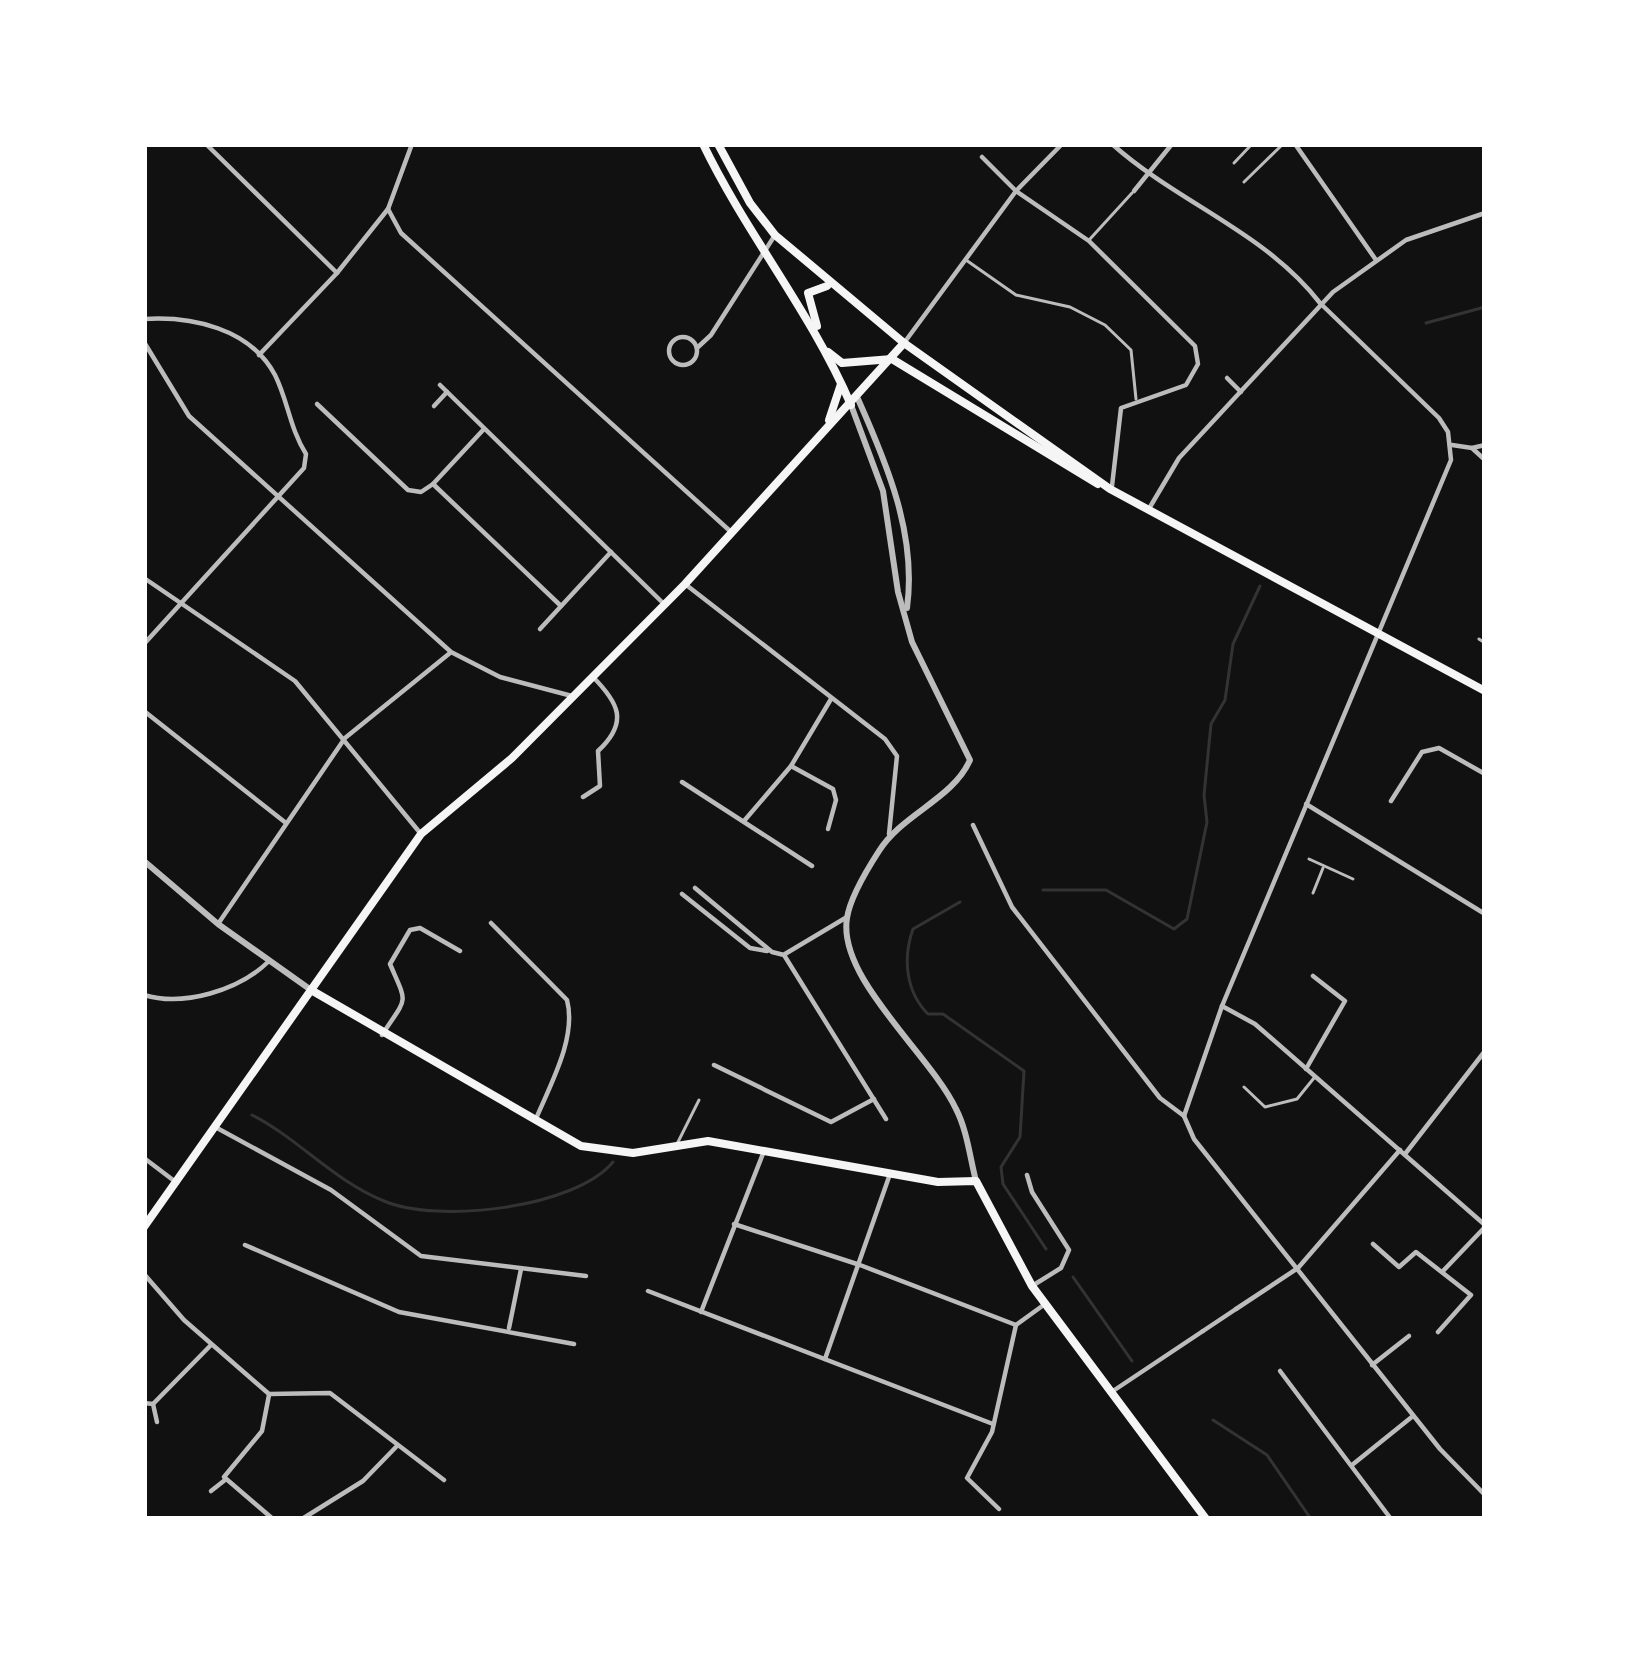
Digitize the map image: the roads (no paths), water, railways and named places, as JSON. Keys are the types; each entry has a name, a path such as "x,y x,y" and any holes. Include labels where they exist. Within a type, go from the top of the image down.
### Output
{"main road":[{"path":"703,144 737,215 822,338"},
{"path":"718,144 750,203 775,235 904,343 1110,489 1485,691"},
{"path":"834,288 822,284 808,293 822,338 854,402"},
{"path":"144,1227 421,834 512,758 685,584 904,343"},
{"path":"828,352 842,362 892,359 1067,470 1110,489"},
{"path":"827,423 841,382"},
{"path":"311,990 382,1036 581,1146 633,1153 708,1141 938,1183 976,1180 1032,1286 1206,1519"}],"street":[{"path":"206,144 337,273"},
{"path":"259,355 337,273 388,208 412,144"},
{"path":"904,343 1016,191 1061,144"},
{"path":"1112,144 1147,175 1266,247 1448,432 1452,445 1448,470 1222,1006 1184,1116"},
{"path":"1134,190 1172,144"},
{"path":"1295,144 1376,260"},
{"path":"982,157 1016,191 1089,241 1195,346 1198,364 1186,385 1120,408 1118,468 1110,489"},
{"path":"388,208 401,233 730,531"},
{"path":"1148,511 1179,458 1321,304 1406,240 1485,213"},
{"path":"697,348 690,339 680,338 668,353 684,366 695,359 697,348 775,235"},
{"path":"144,319 183,316 206,322 259,355 274,374 294,435 307,454 304,467 144,644"},
{"path":"144,342 189,416 451,652 500,677 572,696"},
{"path":"1227,378 1241,392"},
{"path":"440,385 664,604"},
{"path":"434,406 447,392"},
{"path":"854,402 884,491 898,592 906,610"},
{"path":"854,402 898,501 912,642 970,760 956,780 890,837 847,917 848,944 861,973 958,1110 976,1180"},
{"path":"317,404 408,490 421,492 484,429"},
{"path":"1452,445 1485,453"},
{"path":"433,484 561,606"},
{"path":"540,629 610,552"},
{"path":"144,578 178,605 247,643 295,681 421,834"},
{"path":"685,584 885,739 897,756 898,776 887,817 890,837"},
{"path":"218,924 345,738 451,652"},
{"path":"583,797 600,786 598,751 619,722 616,701 592,676"},
{"path":"742,822 790,766 831,699"},
{"path":"144,711 286,823"},
{"path":"1391,802 1422,752 1438,748 1485,774"},
{"path":"790,766 832,789 836,800 828,830"},
{"path":"682,782 812,866"},
{"path":"1306,804 1485,914"},
{"path":"973,825 1012,907 1160,1098 1184,1116 1194,1139 1413,1417 1485,1495"},
{"path":"144,861 218,924 311,990"},
{"path":"695,888 772,952"},
{"path":"682,894 750,949 784,955 886,1119"},
{"path":"784,955 847,917"},
{"path":"491,922 567,1000 570,1010 560,1058 536,1120"},
{"path":"382,1036 404,1000 404,988 390,964 410,930 420,928 460,951"},
{"path":"144,995 186,999 250,979 268,962"},
{"path":"1306,1069 1345,1001 1313,976"},
{"path":"1222,1006 1255,1024 1485,1226 1443,1271"},
{"path":"1110,1393 1298,1268 1485,1051"},
{"path":"714,1065 831,1122 874,1099"},
{"path":"217,1128 331,1190 421,1256 586,1276"},
{"path":"701,1312 764,1150"},
{"path":"144,1158 177,1183"},
{"path":"825,1360 890,1174"},
{"path":"1028,1175 1032,1192 1070,1250 1061,1268 1032,1286"},
{"path":"734,1224 860,1265 1016,1325"},
{"path":"1372,1244 1399,1267 1416,1252 1471,1295 1438,1332"},
{"path":"244,1245 399,1312 574,1344"},
{"path":"509,1330 521,1269"},
{"path":"145,1278 211,1346 269,1394 330,1393 444,1480"},
{"path":"649,1292 993,1424"},
{"path":"999,1509 967,1478 993,1424 1016,1325 1045,1304"},
{"path":"1372,1365 1409,1336"},
{"path":"153,1404 211,1346"},
{"path":"1280,1371 1391,1519"},
{"path":"211,1490 226,1480 262,1431 269,1394"},
{"path":"144,1403 153,1404"},
{"path":"153,1404 157,1422"},
{"path":"1352,1465 1413,1417"},
{"path":"302,1519 363,1481 396,1447"},
{"path":"226,1480 273,1519"}],"lane":[{"path":"1234,163 1252,144"},
{"path":"1244,182 1283,144"},
{"path":"1089,241 1134,190"},
{"path":"964,259 1024,298 1062,304 1105,325 1131,350 1136,399"},
{"path":"1309,860 1353,879"},
{"path":"1313,893 1324,866"},
{"path":"1244,1087 1265,1107 1297,1099 1315,1077"},
{"path":"677,1143 699,1100"}],"waterway":[{"path":"1426,323 1485,307"},
{"path":"1043,890 1106,890 1174,929 1187,919 1207,822 1204,795 1211,724 1225,700 1233,644 1260,586"},
{"path":"960,902 913,929 907,962 911,984 928,1014 943,1014 1024,1071 1020,1137 1001,1167 1003,1184 1046,1249"},
{"path":"252,1115 366,1193 408,1208 470,1211 538,1201 569,1191 613,1162"},
{"path":"1073,1277 1132,1361"},
{"path":"1213,1420 1267,1455 1311,1519"}]}
